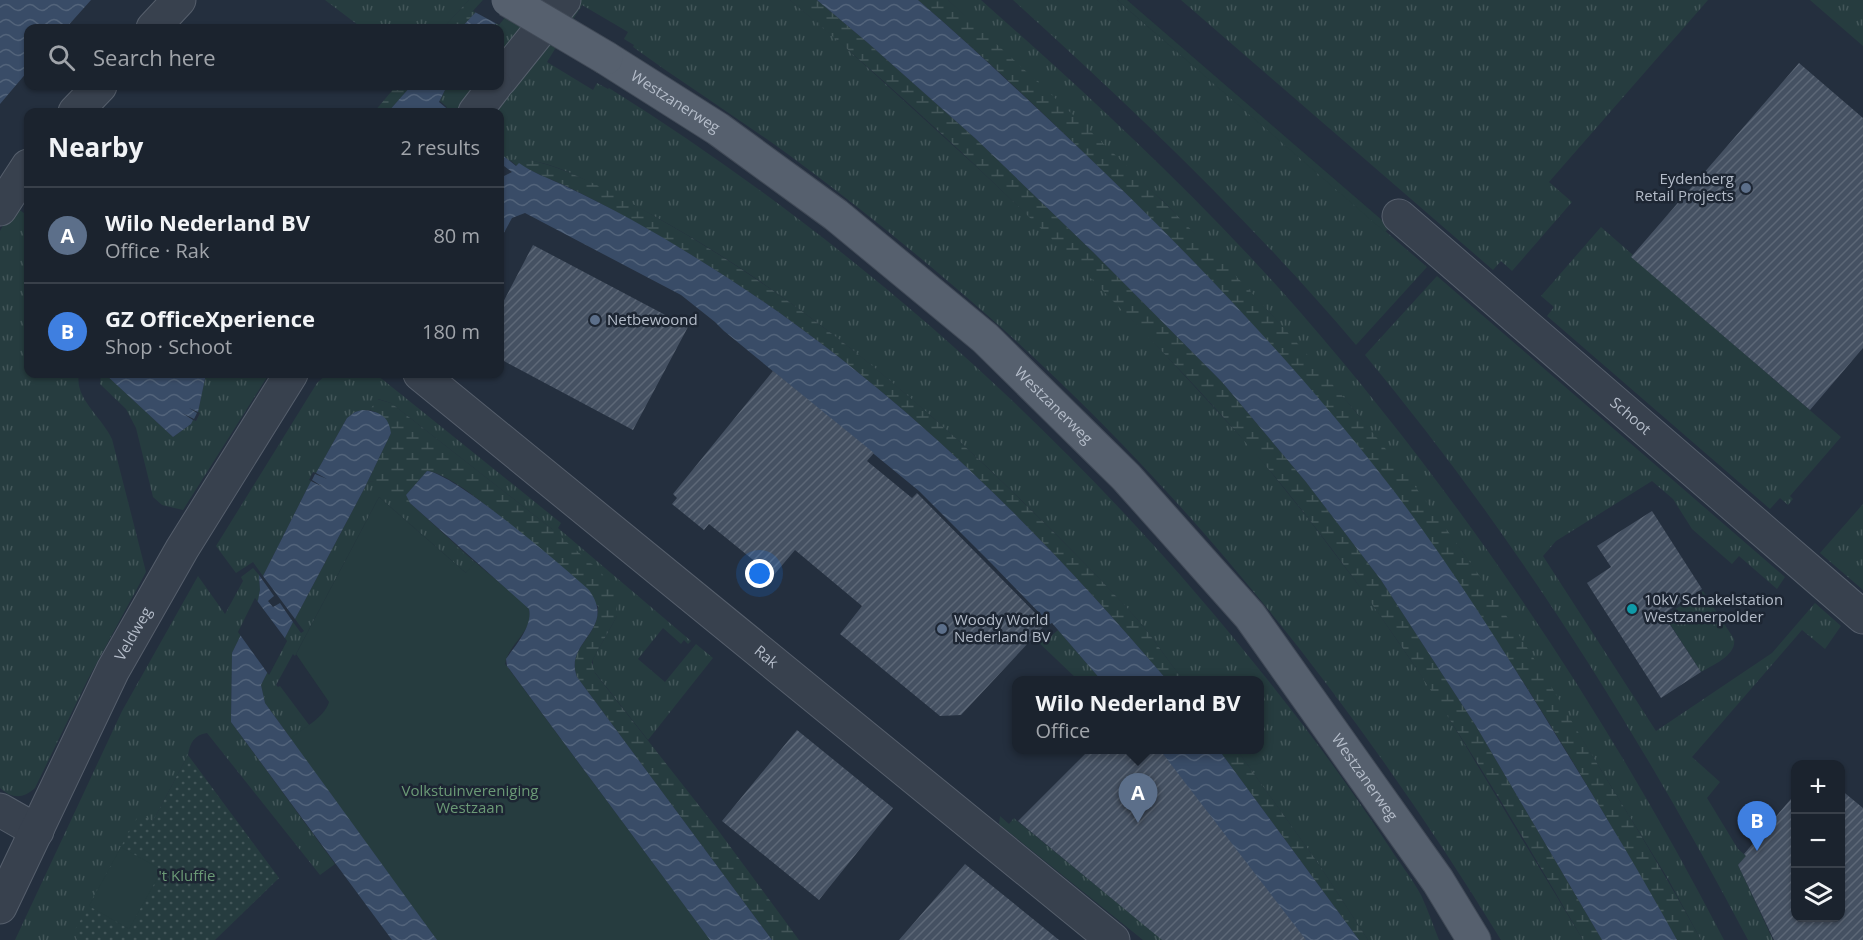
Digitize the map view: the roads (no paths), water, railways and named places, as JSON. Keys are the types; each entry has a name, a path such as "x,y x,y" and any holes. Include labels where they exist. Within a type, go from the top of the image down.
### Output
{"main road":[{"name":"Westzanerweg","path":"508,0 606,58 718,129 836,215 985,338 1125,477 1250,616 1438,881 1474,940"}],"street":[{"path":"157,24 179,0"},
{"path":"504,75 564,0"},
{"path":"79,108 96,90"},
{"path":"478,108 492,90"},
{"path":"0,210 24,172"},
{"name":"Schoot","path":"1399,216 1863,617"},
{"name":"Veldweg","path":"0,907 113,670 182,549 289,378"},
{"name":"Rak","path":"425,378 1113,940"},
{"path":"0,810 37,831"}],"water":[{"path":"0,0 91,0 70,24 24,24 24,76 0,104"},
{"path":"487,0 516,0 495,24 465,24"},
{"path":"817,0 918,0 1080,149 1164,231 1245,316 1361,449 1436,548 1543,714 1677,940 1602,940 1476,726 1381,580 1306,482 1222,382 1093,252 976,139"},
{"path":"407,90 445,90 439,102 446,108 392,108"},
{"path":"504,156 516,166 519,163 666,239 748,291 820,343 927,431 978,478 1075,577 1164,676 1098,676 1052,623 1050,624 919,491 681,295 525,213 512,218 504,233 504,176 512,172 504,166"},
{"path":"109,378 205,378 198,412 189,408 197,413 194,419 182,413 193,420 173,437"},
{"path":"362,410 382,416 388,422 391,433 295,619 263,576 311,481 323,487 312,480 315,474 327,479 316,473 347,418"},
{"path":"427,471 441,476 484,503 589,590 596,604 597,615 594,626 577,654 575,665 577,677 772,940 710,940 507,666 506,659 526,629 530,615 529,609 410,503 406,495"},
{"path":"259,575 274,596 268,601 273,607 280,603 293,622 261,685 265,703 437,940 392,940 231,722 232,653 258,600"},
{"path":"1156,754 1222,754 1359,940 1238,940 1256,887"}],"place":[{"name":"Eydenberg Retail Projects","path":"1746,188"},
{"name":"Netbewoond","path":"595,320"},
{"name":"10kV Schakelstation Westzanerpolder","path":"1632,609"},
{"name":"Woody World Nederland BV","path":"942,629"},
{"name":"Wilo Nederland BV","path":"1138,823"},
{"name":"GZ OfficeXperience","path":"1757,851"}],"park label":[{"name":"Volkstuinvereniging Westzaan","path":"470,800"},
{"name":"'t Kluffie","path":"187,876"}]}
